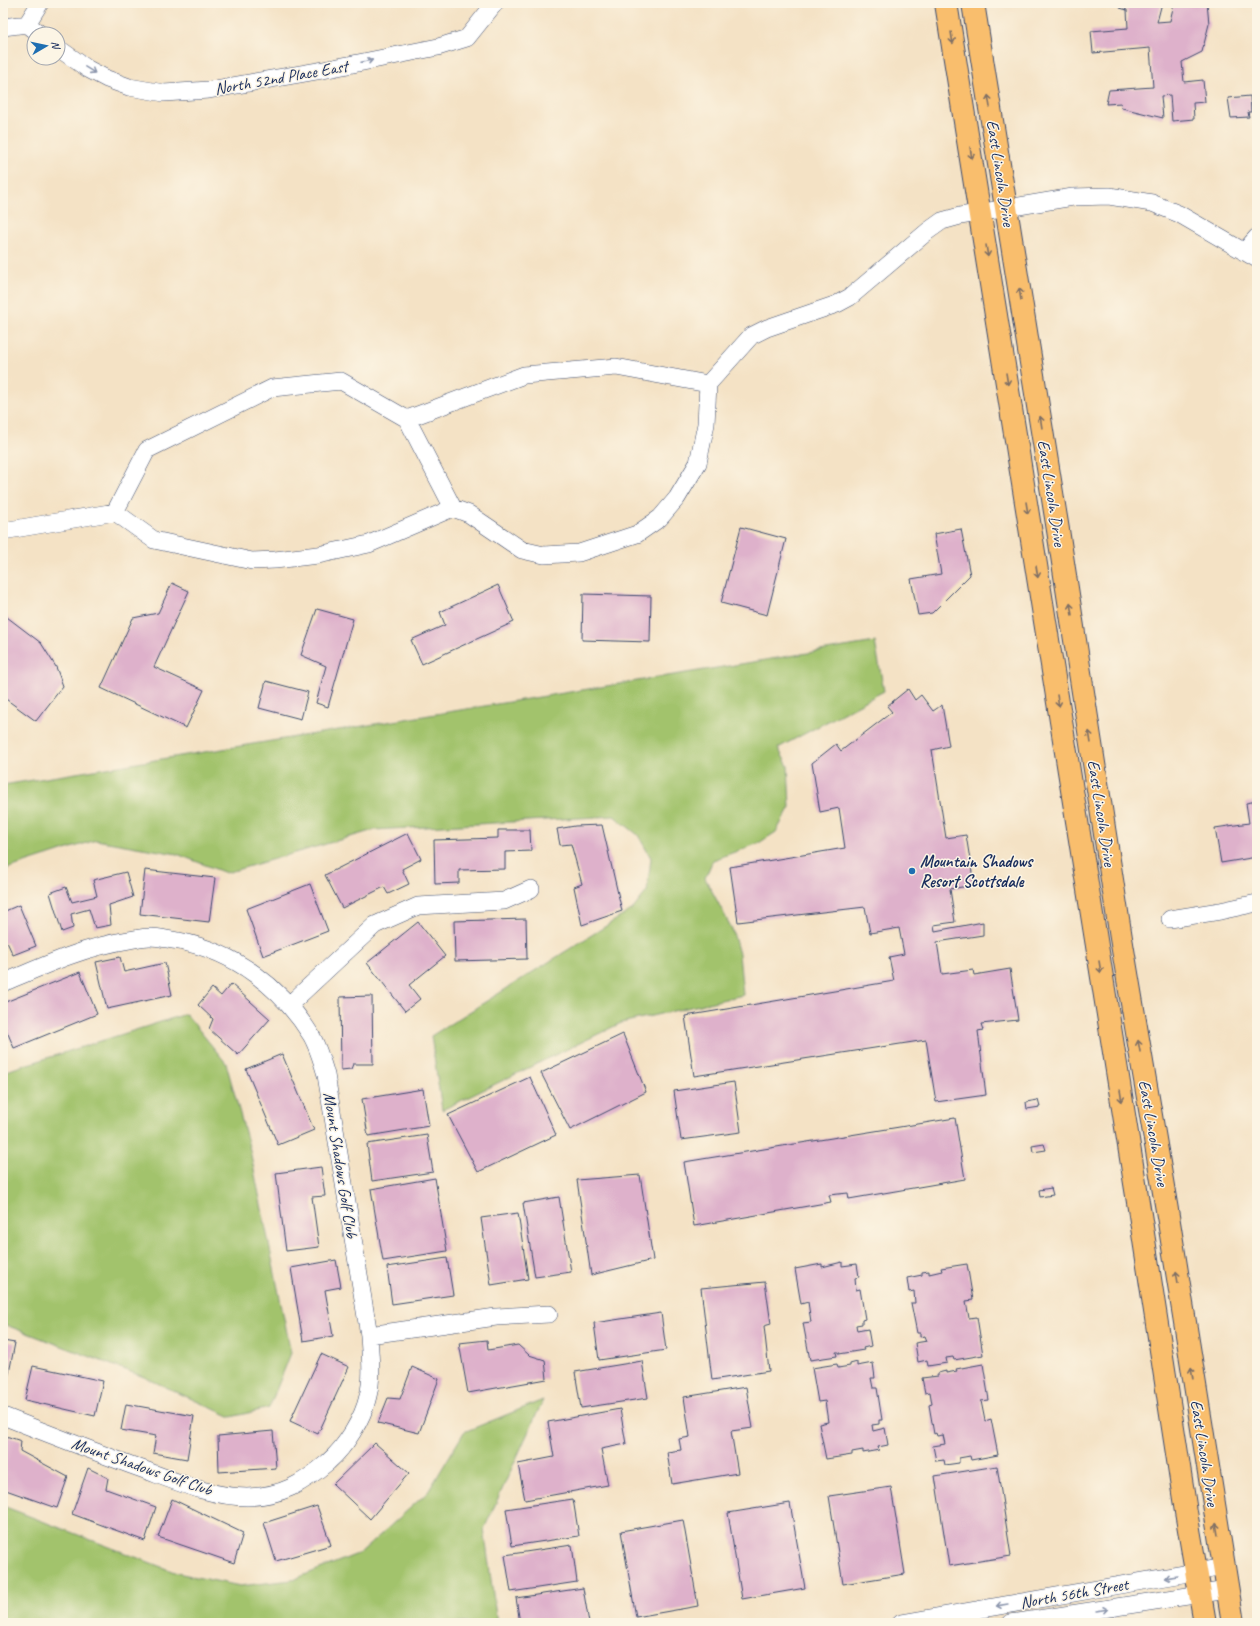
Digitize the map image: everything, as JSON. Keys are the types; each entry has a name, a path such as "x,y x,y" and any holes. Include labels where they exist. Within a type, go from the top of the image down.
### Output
{"main road":[{"name":"East Lincoln Drive","path":"946,3 1205,1623"},
{"name":"East Lincoln Drive","path":"973,3 1058,530 1125,967 1169,1222 1233,1623"},
{"path":"1031,534 1058,530"},
{"path":"1081,843 1089,852 1095,863 1111,949 1125,967"}],"street":[{"path":"35,26 40,3"},
{"name":"North 52nd Place East","path":"66,54 88,69 107,79 130,87 164,93 209,90 330,69 438,47 467,38 495,3"},
{"path":"3,27 26,28"},
{"path":"115,512 147,450 272,388 341,381 407,419 453,508 469,514 522,550 544,555 579,554 637,534 660,518 677,498 698,463 706,424 708,384 751,336 767,328 837,304 850,297 902,252 942,221 980,212 1073,197 1108,196 1152,203 1179,214 1251,255 1257,268"},
{"path":"1251,255 1257,237"},
{"path":"407,419 524,375 616,367 708,384"},
{"path":"3,531 115,512 154,540 252,561 275,560 318,555 369,544 453,508"},
{"path":"289,1005 375,925 418,906 504,901 531,889"},
{"path":"1170,919 1257,903"},
{"name":"Mount Shadows Golf Club","path":"3,983 71,954 97,946 150,937 193,944 219,953 246,968 272,988 289,1005 311,1036 321,1057 326,1074 369,1335 371,1366 368,1396 356,1427 337,1454 311,1476 295,1487 272,1494 246,1497 213,1493 3,1416"},
{"path":"369,1335 496,1317 549,1314"},
{"name":"North 56th Street","path":"901,1623 1224,1567"},
{"name":"North 56th Street","path":"1011,1623 1227,1590"}],"green space":[{"path":"875,642 884,691 778,748 788,766 790,807 776,832 759,843 713,860 705,878 732,929 739,954 743,995 621,1023 442,1110 431,1036 633,909 647,891 651,858 638,835 614,816 374,830 226,873 177,854 96,840 3,870 3,785"},
{"path":"186,1014 226,1063 250,1150 291,1353 269,1408 231,1417 144,1377 3,1324 3,1072"},
{"path":"543,1400 484,1529 497,1623 3,1623 3,1506 177,1573 240,1586 292,1580 360,1553 428,1492 464,1432"}],"building":[{"path":"1120,3 1162,3 1157,22 1170,21 1174,4 1207,3 1209,24 1202,52 1182,62 1184,82 1203,80 1205,102 1193,103 1194,119 1172,121 1170,95 1161,96 1163,118 1122,108 1121,103 1106,104 1109,90 1153,87 1150,48 1093,53 1091,31 1128,28 1127,10 1120,8"},
{"path":"1250,96 1251,112 1248,112 1249,117 1231,118 1228,98"},
{"path":"741,527 786,539 767,615 721,603"},
{"path":"961,529 970,575 932,613 918,615 911,579 941,574 934,534"},
{"path":"172,583 189,591 154,667 204,690 186,728 101,688 133,618 158,613"},
{"path":"498,585 514,622 422,664 411,640 445,625 440,612"},
{"path":"583,594 651,596 650,642 582,640"},
{"path":"317,609 353,619 328,707 316,703 326,666 301,655"},
{"path":"3,614 41,643 56,667 63,686 36,721 3,697 3,674 6,668 3,665"},
{"path":"266,681 308,692 301,719 259,708"},
{"path":"908,689 915,700 921,695 933,711 942,705 949,746 932,750 946,838 966,835 974,885 950,889 955,922 934,925 935,931 983,922 983,935 937,942 942,974 973,970 974,975 1010,969 1018,1020 981,1024 983,1030 978,1031 986,1095 936,1102 926,1040 694,1076 685,1016 894,981 889,957 904,954 899,928 870,933 865,907 738,922 730,867 845,848 839,808 820,812 812,763 836,744 841,751 892,712 887,706"},
{"path":"1257,801 1257,857 1221,863 1215,828 1249,823 1246,803"},
{"path":"602,825 622,911 582,925 574,887 582,884 571,844 560,845 557,829 575,826"},
{"path":"498,830 530,830 531,851 505,852 505,869 459,870 459,883 435,884 434,840 498,838"},
{"path":"408,833 421,859 402,869 409,884 388,894 384,887 342,908 325,875"},
{"path":"145,870 215,878 209,922 140,914"},
{"path":"126,872 133,897 109,905 111,925 95,928 89,909 71,914 73,928 62,932 50,893 66,887 72,902 97,896 93,880"},
{"path":"310,884 328,931 263,956 246,909"},
{"path":"19,905 36,946 13,955 7,942 3,944 3,912"},
{"path":"526,919 527,959 455,961 454,921"},
{"path":"418,922 445,956 409,985 420,999 405,1011 367,963"},
{"path":"120,957 124,972 165,963 172,995 107,1009 96,962"},
{"path":"80,972 97,1014 14,1048 3,1022 3,1003"},
{"path":"231,984 270,1019 238,1055 209,1029 213,1019 198,1005 212,988 221,996"},
{"path":"372,996 373,1064 353,1064 351,1069 341,1070 340,997"},
{"path":"623,1034 646,1092 570,1130 541,1073"},
{"path":"282,1054 314,1130 278,1145 246,1069"},
{"path":"530,1077 556,1135 478,1172 448,1115"},
{"path":"734,1082 741,1132 681,1140 674,1091"},
{"path":"423,1089 429,1126 368,1136 362,1099"},
{"path":"1038,1100 1040,1107 1027,1109 1026,1102"},
{"path":"955,1118 965,1179 849,1199 848,1193 829,1195 831,1202 694,1226 684,1162"},
{"path":"427,1135 433,1172 372,1181 367,1144"},
{"path":"1044,1144 1046,1150 1033,1152 1032,1146"},
{"path":"321,1167 325,1196 312,1197 319,1247 286,1251 276,1173"},
{"path":"640,1175 653,1260 591,1275 577,1180"},
{"path":"435,1178 447,1251 383,1261 371,1189"},
{"path":"1051,1188 1053,1195 1040,1197 1039,1190"},
{"path":"559,1197 571,1272 535,1277 523,1203"},
{"path":"518,1213 528,1279 491,1285 481,1218"},
{"path":"447,1258 453,1295 392,1304 387,1267"},
{"path":"336,1260 341,1287 325,1290 333,1336 303,1341 291,1268"},
{"path":"842,1262 842,1266 857,1264 859,1277 855,1278 856,1290 860,1289 865,1319 862,1320 862,1324 856,1325 857,1331 868,1329 871,1346 863,1348 864,1350 839,1354 839,1352 836,1352 837,1356 810,1360 803,1323 811,1322 808,1302 801,1304 795,1269 822,1264 822,1267"},
{"path":"967,1264 973,1300 966,1301 969,1318 977,1317 983,1355 954,1360 953,1357 946,1358 947,1363 928,1366 927,1360 918,1362 915,1343 927,1341 925,1336 920,1337 920,1333 917,1333 911,1303 915,1303 914,1291 909,1292 907,1278 922,1275 922,1272 929,1271 929,1274 942,1271 941,1268"},
{"path":"765,1282 771,1324 764,1326 769,1371 712,1380 701,1288"},
{"path":"661,1313 666,1350 599,1360 594,1323"},
{"path":"487,1340 488,1350 518,1345 529,1355 545,1360 547,1379 468,1393 459,1343"},
{"path":"3,1341 15,1343 7,1383 3,1382"},
{"path":"321,1354 349,1367 318,1434 290,1421"},
{"path":"642,1361 648,1398 581,1408 575,1372"},
{"path":"857,1362 857,1366 873,1363 875,1378 871,1378 873,1388 877,1388 882,1420 879,1420 879,1424 872,1425 873,1431 885,1428 888,1445 878,1447 879,1450 863,1453 863,1450 852,1452 852,1455 826,1459 819,1424 828,1422 825,1401 818,1402 812,1368 837,1364 838,1368 850,1366 850,1364"},
{"path":"983,1364 989,1400 981,1401 985,1421 991,1419 998,1455 971,1460 970,1456 959,1458 959,1463 945,1465 944,1460 936,1461 933,1446 945,1444 943,1435 937,1436 936,1433 934,1434 929,1405 932,1404 930,1392 925,1393 922,1378 938,1376 938,1373 957,1371 956,1369"},
{"path":"33,1366 103,1381 95,1416 25,1400"},
{"path":"412,1367 439,1379 419,1433 378,1423 388,1398 400,1399"},
{"path":"746,1387 753,1428 731,1431 738,1473 672,1484 667,1452 681,1450 679,1439 690,1437 684,1397"},
{"path":"126,1404 194,1416 187,1459 153,1453 156,1436 121,1430"},
{"path":"620,1409 626,1444 601,1449 608,1485 525,1500 518,1464 554,1457 548,1422"},
{"path":"273,1431 276,1468 219,1472 218,1436"},
{"path":"3,1435 21,1441 20,1451 68,1477 57,1508 3,1489"},
{"path":"375,1443 409,1473 370,1519 333,1484"},
{"path":"997,1466 1011,1556 949,1566 935,1476"},
{"path":"88,1468 108,1478 106,1489 156,1507 145,1541 72,1514"},
{"path":"891,1487 905,1574 843,1584 829,1496"},
{"path":"172,1499 243,1533 234,1563 158,1537"},
{"path":"573,1499 579,1536 512,1546 506,1509"},
{"path":"790,1503 805,1588 742,1599 728,1513"},
{"path":"317,1506 331,1545 276,1561 264,1523"},
{"path":"683,1520 698,1606 636,1617 621,1531"},
{"path":"572,1545 577,1582 511,1592 505,1555"},
{"path":"583,1588 589,1623 520,1623 516,1598"}],"place":[{"name":"Mountain Shadows Resort Scottsdale","path":"912,871"}]}
